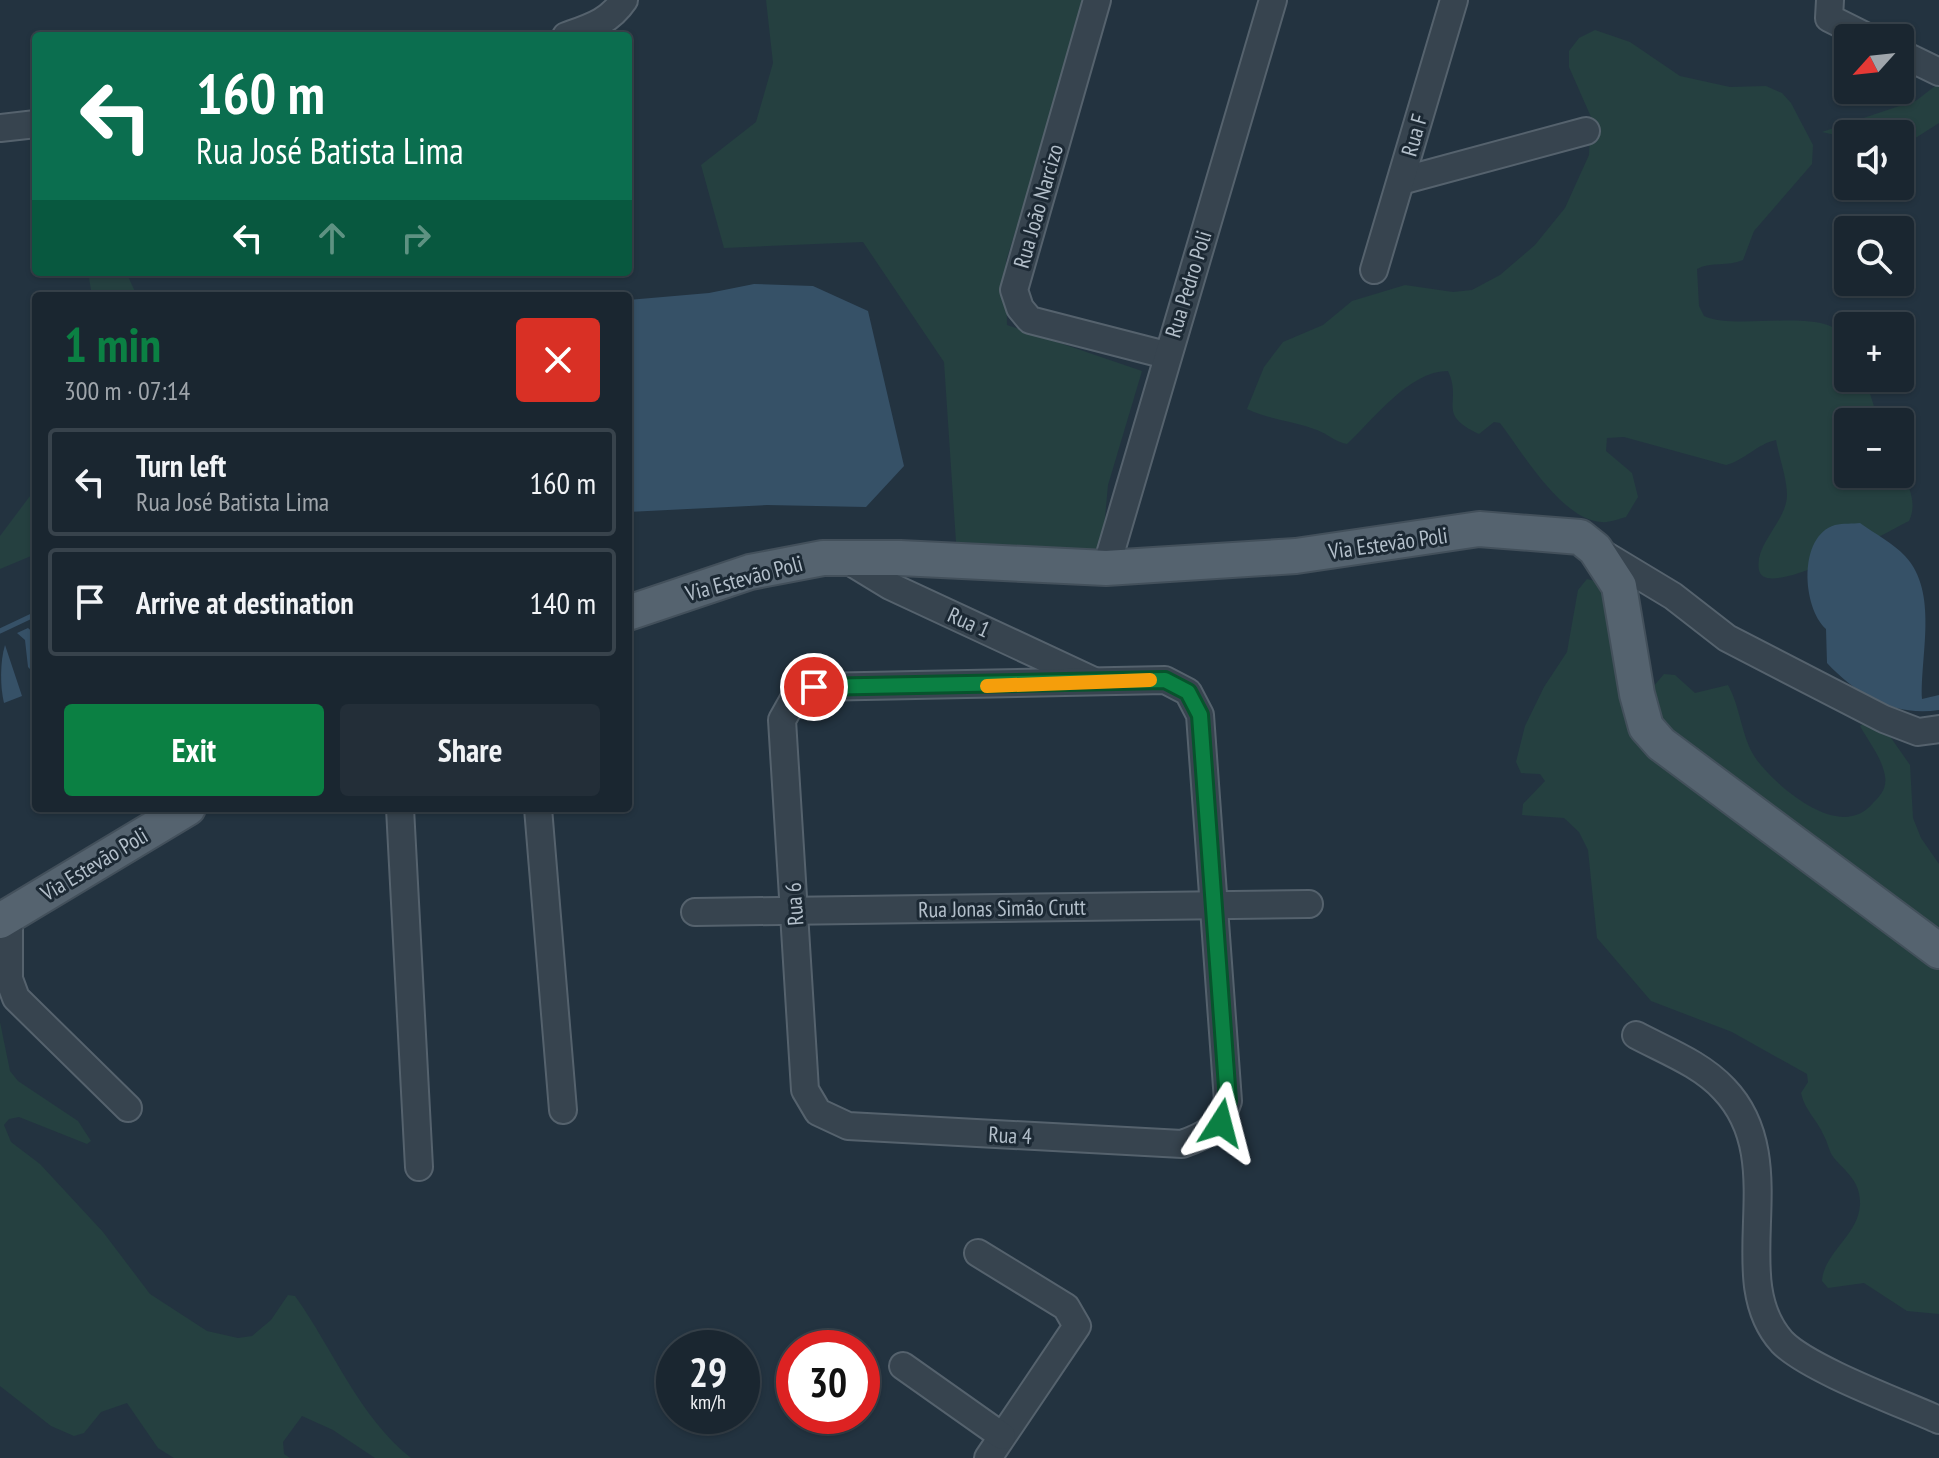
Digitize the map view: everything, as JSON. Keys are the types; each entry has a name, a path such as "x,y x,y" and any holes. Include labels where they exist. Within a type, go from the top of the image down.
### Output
{"main road":[{"name":"Via Estevão Poli","path":"632,612 750,572 823,558 1106,568 1296,556 1479,529 1580,537 1595,549"},
{"path":"1595,549 1619,586 1637,694 1646,727 1661,744 1939,951"},
{"name":"Via Estevão Poli","path":"4,918 181,812"}],"street":[{"path":"577,32 603,22 624,0"},
{"name":"Rua João Narcizo","path":"1097,0 1014,290 1020,308 1030,320 1166,355"},
{"name":"Rua Pedro Poli","path":"1106,568 1166,355 1273,0"},
{"name":"Rua F","path":"1374,270 1454,0"},
{"path":"1830,0 1829,18 1841,24"},
{"path":"1914,60 1939,72"},
{"path":"0,128 32,124"},
{"path":"1401,181 1586,131"},
{"path":"1595,549 1673,596 1727,638 1884,719 1918,732 1939,729"},
{"name":"Rua 1","path":"844,558 890,586 1096,682"},
{"path":"1010,686 1036,652"},
{"path":"1010,686 1165,680 1188,692 1200,715 1214,904"},
{"name":"Rua 6","path":"818,1112 805,1090 782,720 795,697 814,687 1010,686"},
{"path":"400,812 419,1167"},
{"path":"538,812 563,1110"},
{"name":"Rua 4","path":"818,1112 848,1126 1182,1144 1204,1137 1221,1123 1228,1101 1214,904"},
{"name":"Rua Jonas Simão Crutt","path":"695,912 1309,904"},
{"path":"4,918 9,979 16,998 128,1108"},
{"path":"1636,1035 1715,1079 1735,1101 1749,1127 1758,1170 1759,1293 1766,1317 1780,1340 1801,1357 1939,1420"},
{"path":"978,1253 1066,1307 1077,1326 988,1458"},
{"path":"903,1366 1002,1436"}],"green space":[{"path":"766,0 1089,0 1006,261 1007,325 1142,371 1108,485 1102,550 956,542 944,362 863,242 724,248 701,165 756,122 773,63"},
{"path":"1595,30 1630,42 1680,76 1730,87 1766,86 1782,93 1791,103 1813,145 1812,164 1754,231 1743,260 1697,269 1699,306 1704,316 1720,320 1808,321 1834,329 1834,392 1869,392 1875,408 1834,408 1834,488 1909,488 1913,507 1909,521 1805,571 1766,578 1759,570 1761,551 1782,514 1787,495 1776,440 1726,465 1624,437 1607,438 1606,451 1632,473 1638,497 1626,517 1601,522 1586,518 1558,497 1500,423 1494,422 1479,434 1458,420 1454,414 1452,382 1448,371 1434,373 1406,388 1347,444 1308,427 1247,409 1264,367 1283,342 1323,325 1352,301 1405,285 1453,292 1472,290 1500,275 1535,245 1565,208 1589,155 1591,117 1569,67 1569,51 1579,38"},
{"path":"1939,83 1939,123 1914,139 1914,120 1858,120 1905,104 1914,104"},
{"path":"1834,128 1834,135 1822,132"},
{"path":"89,276 128,276 135,292 91,292"},
{"path":"32,493 32,556 0,569 0,536"},
{"path":"1587,579 1610,585 1652,688 1664,674 1675,675 1695,693 1728,685 1754,755 1770,775 1798,799 1830,815 1846,817 1860,813 1873,803 1883,791 1885,780 1878,756 1860,726 1864,723 1889,735 1910,765 1913,818 1921,838 1939,864 1939,1314 1907,1311 1864,1283 1828,1288 1822,1281 1828,1261 1854,1226 1860,1197 1856,1184 1832,1156 1803,1099 1801,1093 1808,1082 1807,1074 1732,1032 1651,1001 1597,938 1588,850 1579,832 1564,818 1522,815 1523,804 1545,781 1540,774 1521,773 1516,762 1525,726 1544,687 1567,652 1578,590"},
{"path":"0,1022 10,1071 18,1081 78,1121 91,1141 87,1144 19,1117 9,1119 4,1125 11,1142 40,1164 103,1232 150,1294 207,1331 238,1338 252,1336 271,1320 288,1295 295,1296 361,1403 411,1458 375,1458 333,1430 302,1416 283,1442 284,1454 290,1458 174,1458 158,1448 127,1403 101,1412 84,1433 74,1436 51,1426 0,1386"}],"water":[{"path":"754,284 813,286 868,311 904,466 866,507 767,505 632,512 632,300 709,293"},
{"path":"1860,523 1905,556 1922,587 1926,625 1922,699 1939,695 1939,710 1907,710 1877,701 1851,685 1827,663 1826,629 1812,605 1809,589 1810,557 1823,532 1835,525"},
{"path":"28,628 32,632 32,671 28,667 25,640 17,633"},
{"path":"5,645 22,696 4,703 1,674"}],"waterway":[{"path":"0,631 32,616"}],"slow traffic":[{"path":"987,686 1150,680"}],"route":[{"path":"814,687 1010,686 1165,680 1188,692 1200,715 1228,1101 1221,1123"}]}
